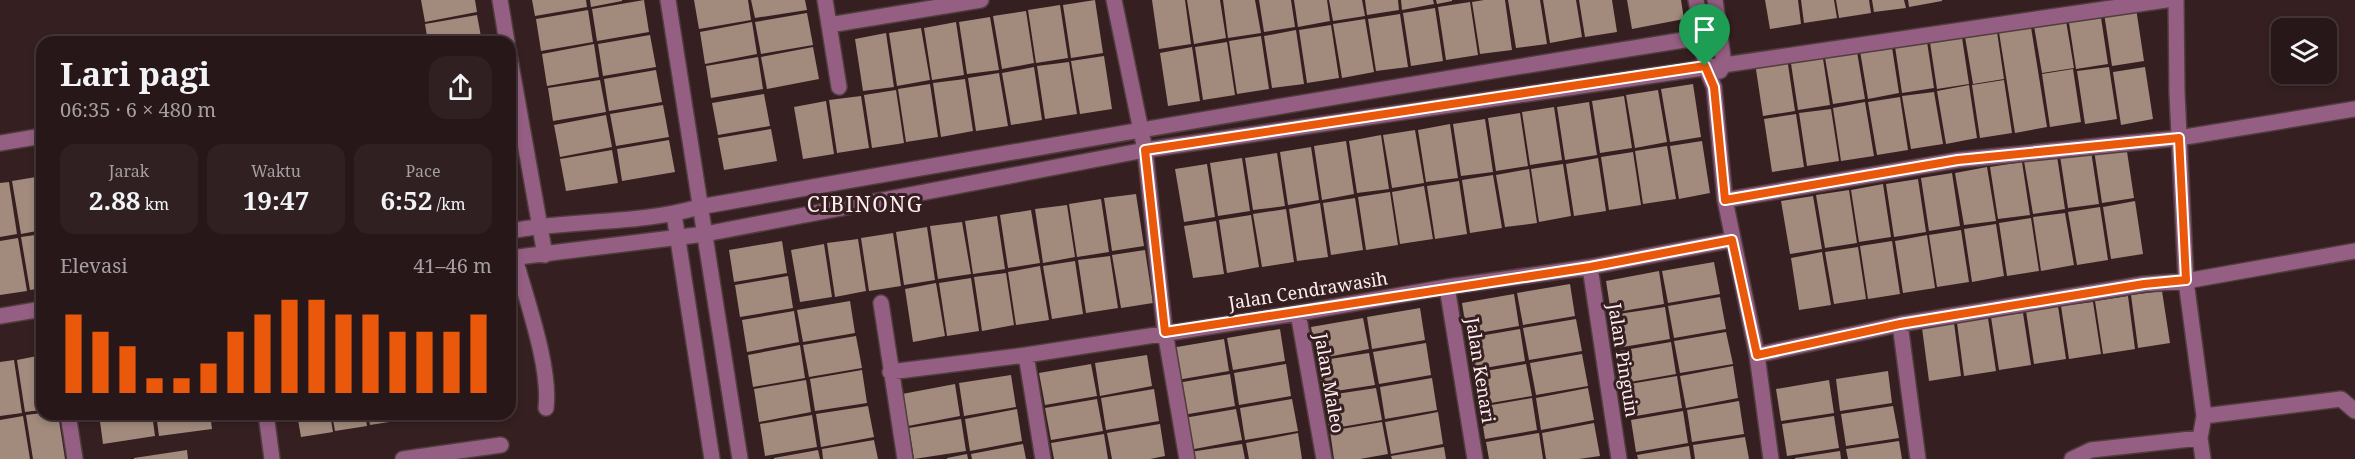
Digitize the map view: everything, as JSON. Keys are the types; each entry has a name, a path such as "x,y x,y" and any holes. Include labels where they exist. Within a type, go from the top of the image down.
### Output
{"street":[{"path":"500,0 506,36"},
{"path":"668,0 740,459"},
{"path":"825,0 839,87"},
{"path":"829,25 975,0"},
{"path":"1114,0 1145,150 1165,332 1187,459"},
{"path":"1696,0 1703,37 1705,66 1714,87 1725,200 1757,355 1771,459"},
{"path":"1714,87 1724,64 1715,0"},
{"path":"516,258 676,239 1145,150 2166,0"},
{"path":"2176,0 2179,138 2186,280 2205,416 2200,438 2203,459"},
{"path":"516,230 539,225 674,214 699,207 1140,129 1703,37 1720,32"},
{"path":"516,93 545,255"},
{"path":"1725,200 1958,160 2179,138 2355,109"},
{"path":"0,143 36,137"},
{"path":"674,214 676,239 712,459"},
{"name":"Jalan Cendrawasih","path":"890,372 1026,355 1298,313 1447,287 1590,267 1732,240"},
{"path":"1757,355 1900,324 2144,284 2186,280 2355,251"},
{"name":"Jalan Pinguin","path":"1590,267 1619,459"},
{"path":"516,269 544,368 548,391 546,408"},
{"name":"Jalan Kenari","path":"1447,287 1475,459"},
{"path":"880,303 904,459"},
{"path":"0,316 36,310"},
{"name":"Jalan Maleo","path":"1298,313 1324,459"},
{"path":"1900,324 1918,459"},
{"path":"1026,355 1043,459"},
{"path":"2205,416 2341,399 2355,411"},
{"path":"69,420 75,459"},
{"path":"267,420 272,459"},
{"path":"2072,459 2091,450 2200,438"},
{"path":"403,459 501,445"}],"building":[{"path":"421,0 475,0 477,12 425,22"},
{"path":"532,0 586,0 587,7 535,16"},
{"path":"590,0 622,0 622,1 591,7"},
{"path":"644,0 649,32 597,41 592,9"},
{"path":"694,0 748,0 751,20 699,29"},
{"path":"751,0 805,0 807,10 755,18"},
{"path":"1095,0 1103,53 1071,58 1063,5"},
{"path":"1152,0 1185,0 1191,44 1159,49"},
{"path":"1187,0 1220,0 1226,38 1194,44"},
{"path":"1223,0 1255,0 1261,33 1228,38"},
{"path":"1259,0 1291,0 1295,27 1264,32"},
{"path":"1294,0 1327,0 1330,21 1298,27"},
{"path":"1329,0 1362,0 1365,16 1333,21"},
{"path":"1365,0 1398,0 1399,10 1367,15"},
{"path":"1401,0 1433,0 1434,4 1402,10"},
{"path":"1436,0 1452,0 1452,1 1437,4"},
{"path":"1505,0 1512,50 1480,54 1472,2"},
{"path":"1508,0 1540,0 1547,44 1516,48"},
{"path":"1543,0 1576,0 1582,37 1550,43"},
{"path":"1579,0 1612,0 1617,32 1585,37"},
{"path":"1627,0 1681,0 1684,19 1632,29"},
{"path":"1765,0 1798,0 1801,24 1770,29"},
{"path":"1801,0 1834,0 1837,18 1804,23"},
{"path":"1836,0 1869,0 1871,13 1839,18"},
{"path":"1872,0 1904,0 1906,8 1874,12"},
{"path":"1908,0 1942,0 1942,1 1909,7"},
{"path":"1470,2 1478,55 1446,60 1438,7"},
{"path":"1060,5 1068,58 1036,63 1028,10"},
{"path":"1435,8 1443,61 1411,66 1403,13"},
{"path":"2136,8 2144,61 2112,66 2104,13"},
{"path":"588,10 593,42 541,51 536,19"},
{"path":"1026,11 1034,63 1002,69 993,16"},
{"path":"2100,11 2108,64 2076,69 2068,16"},
{"path":"807,13 813,45 761,54 755,22"},
{"path":"1400,14 1408,67 1376,71 1368,19"},
{"path":"477,15 481,36 427,36 425,24"},
{"path":"2065,15 2074,68 2042,73 2033,20"},
{"path":"990,17 999,70 967,74 959,22"},
{"path":"1365,19 1374,72 1342,78 1333,24"},
{"path":"2030,21 2047,127 2015,133 1998,26"},
{"path":"752,22 757,54 705,64 700,32"},
{"path":"956,22 964,75 932,80 924,28"},
{"path":"1331,25 1339,78 1307,83 1299,30"},
{"path":"1996,25 2004,79 1973,84 1964,31"},
{"path":"921,28 930,80 897,86 889,33"},
{"path":"1296,30 1304,84 1272,88 1264,36"},
{"path":"1961,31 1969,84 1937,89 1929,36"},
{"path":"886,33 894,87 863,91 855,39"},
{"path":"650,35 656,67 603,76 598,44"},
{"path":"1926,35 1934,88 1902,93 1894,40"},
{"path":"1261,36 1269,89 1237,94 1229,41"},
{"path":"1891,41 1899,93 1868,99 1859,45"},
{"path":"1227,42 1235,95 1203,100 1195,47"},
{"path":"594,44 599,77 547,86 542,54"},
{"path":"1856,46 1865,99 1833,104 1824,52"},
{"path":"813,47 819,79 767,89 761,57"},
{"path":"1192,47 1200,101 1168,106 1160,53"},
{"path":"1822,52 1830,105 1798,110 1790,57"},
{"path":"1104,56 1112,109 1080,114 1071,61"},
{"path":"758,57 763,89 711,98 706,66"},
{"path":"1787,58 1795,111 1763,116 1755,63"},
{"path":"1069,62 1077,114 1045,119 1037,66"},
{"path":"1034,67 1042,120 1011,125 1002,73"},
{"path":"2109,67 2117,119 2085,124 2077,71"},
{"path":"2145,67 2153,119 2121,125 2113,72"},
{"path":"2073,69 2081,122 2050,127 2042,74"},
{"path":"656,70 662,102 609,111 604,79"},
{"path":"999,73 1008,126 976,131 968,78"},
{"path":"965,79 973,131 941,137 933,83"},
{"path":"600,80 606,112 553,121 548,88"},
{"path":"2004,80 2012,133 1980,138 1972,85"},
{"path":"930,84 938,137 906,142 898,89"},
{"path":"1693,84 1701,137 1670,142 1661,89"},
{"path":"1969,85 1977,138 1946,144 1937,91"},
{"path":"896,90 904,143 872,148 864,95"},
{"path":"1658,90 1667,142 1635,148 1626,95"},
{"path":"1934,92 1943,144 1911,149 1902,96"},
{"path":"764,94 770,126 718,135 712,103"},
{"path":"861,96 869,148 837,153 829,100"},
{"path":"1624,96 1632,148 1600,153 1592,101"},
{"path":"1900,97 1908,150 1877,155 1868,102"},
{"path":"826,101 834,154 803,159 794,107"},
{"path":"1589,102 1597,155 1565,160 1557,107"},
{"path":"1865,102 1874,156 1841,161 1833,108"},
{"path":"663,105 669,137 616,146 610,114"},
{"path":"1554,107 1562,160 1530,165 1522,112"},
{"path":"1831,109 1839,161 1807,166 1799,113"},
{"path":"1520,113 1528,166 1496,171 1488,118"},
{"path":"1796,114 1804,167 1772,172 1764,119"},
{"path":"606,115 612,147 560,157 554,125"},
{"path":"1485,119 1493,172 1461,176 1453,124"},
{"path":"1450,124 1458,178 1426,182 1418,130"},
{"path":"771,129 777,161 724,170 718,138"},
{"path":"1415,130 1424,183 1392,188 1383,135"},
{"path":"1381,135 1389,189 1357,193 1349,141"},
{"path":"669,140 675,172 622,181 617,149"},
{"path":"1346,141 1354,194 1322,200 1314,146"},
{"path":"1702,141 1710,193 1679,199 1670,146"},
{"path":"2126,145 2134,198 2102,203 2094,150"},
{"path":"1667,146 1676,199 1643,204 1635,151"},
{"path":"1311,147 1319,200 1288,205 1280,152"},
{"path":"612,150 618,183 566,191 560,159"},
{"path":"2091,151 2099,204 2068,208 2060,156"},
{"path":"1633,152 1641,205 1609,210 1601,157"},
{"path":"1277,153 1285,206 1253,210 1245,158"},
{"path":"2057,156 2065,209 2033,214 2024,161"},
{"path":"1242,158 1250,211 1218,216 1210,163"},
{"path":"1598,158 1606,211 1574,216 1566,164"},
{"path":"2022,162 2030,215 1998,219 1990,167"},
{"path":"1207,164 1215,217 1184,222 1175,169"},
{"path":"1563,164 1571,216 1539,222 1531,169"},
{"path":"1987,167 1996,221 1964,225 1955,173"},
{"path":"1529,169 1537,223 1505,227 1496,175"},
{"path":"1952,173 1960,226 1929,231 1921,178"},
{"path":"1493,175 1502,228 1470,233 1462,180"},
{"path":"36,177 36,231 21,234 12,181"},
{"path":"1918,179 1926,232 1894,237 1886,184"},
{"path":"1459,181 1467,234 1435,239 1427,186"},
{"path":"9,182 17,234 0,237 0,183"},
{"path":"1883,184 1891,237 1859,242 1851,190"},
{"path":"1424,186 1433,239 1400,244 1392,192"},
{"path":"1849,190 1857,243 1825,248 1816,195"},
{"path":"1390,192 1398,245 1366,250 1358,197"},
{"path":"1136,194 1144,246 1112,251 1104,198"},
{"path":"1813,196 1822,249 1790,254 1781,201"},
{"path":"1355,198 1363,250 1331,255 1323,203"},
{"path":"1101,199 1109,252 1077,257 1069,204"},
{"path":"2135,201 2143,254 2111,259 2103,207"},
{"path":"1320,203 1328,257 1297,261 1289,209"},
{"path":"1067,205 1075,257 1043,263 1035,209"},
{"path":"2100,207 2108,260 2077,265 2068,212"},
{"path":"1286,209 1294,262 1262,267 1253,214"},
{"path":"1031,210 1040,263 1008,268 1000,215"},
{"path":"2065,213 2074,265 2041,271 2033,217"},
{"path":"1251,215 1259,267 1227,273 1219,220"},
{"path":"997,216 1005,269 973,274 965,221"},
{"path":"2031,218 2039,271 2007,276 1999,223"},
{"path":"1216,221 1224,274 1193,278 1184,226"},
{"path":"962,222 971,274 938,279 930,226"},
{"path":"1996,224 2004,276 1972,282 1964,229"},
{"path":"927,227 935,280 904,285 896,232"},
{"path":"1961,230 1969,282 1937,287 1929,235"},
{"path":"893,233 901,286 869,291 861,238"},
{"path":"36,235 36,289 30,290 21,237"},
{"path":"1927,235 1935,288 1903,293 1895,241"},
{"path":"18,238 27,291 0,295 0,241"},
{"path":"858,239 866,291 835,297 827,243"},
{"path":"782,241 787,273 734,282 729,250"},
{"path":"1892,241 1900,294 1868,299 1860,246"},
{"path":"824,244 832,297 800,302 791,250"},
{"path":"1858,247 1866,299 1834,304 1825,252"},
{"path":"1145,250 1153,303 1121,308 1112,255"},
{"path":"1822,252 1831,305 1799,310 1791,258"},
{"path":"1110,256 1118,308 1086,313 1078,260"},
{"path":"1075,261 1083,314 1052,319 1043,266"},
{"path":"1714,262 1720,294 1668,303 1662,271"},
{"path":"1040,266 1049,320 1016,325 1008,272"},
{"path":"1659,271 1664,304 1611,313 1606,281"},
{"path":"1006,273 1014,325 982,331 974,277"},
{"path":"788,276 793,308 740,317 735,285"},
{"path":"971,278 979,331 947,336 939,283"},
{"path":"936,283 945,336 913,342 905,289"},
{"path":"1570,284 1575,316 1523,325 1517,293"},
{"path":"2162,291 2170,343 2138,348 2131,295"},
{"path":"1514,294 1519,326 1467,335 1462,303"},
{"path":"2128,296 2135,349 2103,354 2095,301"},
{"path":"1720,297 1726,329 1674,338 1668,306"},
{"path":"850,301 855,333 803,342 797,310"},
{"path":"2093,302 2101,354 2069,359 2061,306"},
{"path":"2058,306 2066,359 2034,364 2026,311"},
{"path":"1665,307 1670,339 1617,348 1612,315"},
{"path":"1420,308 1425,340 1372,349 1367,317"},
{"path":"794,311 799,342 747,352 742,320"},
{"path":"2023,313 2031,365 1999,370 1991,317"},
{"path":"1363,318 1369,349 1317,359 1311,327"},
{"path":"1988,318 1996,371 1964,376 1957,323"},
{"path":"1576,319 1582,351 1529,360 1523,328"},
{"path":"1954,323 1961,376 1929,381 1922,328"},
{"path":"1280,329 1285,361 1233,370 1227,338"},
{"path":"1520,329 1525,361 1473,370 1468,338"},
{"path":"1726,332 1733,364 1680,373 1674,341"},
{"path":"856,336 862,368 809,377 803,345"},
{"path":"1224,339 1229,371 1177,380 1171,348"},
{"path":"1671,342 1676,374 1624,383 1619,351"},
{"path":"1426,343 1431,375 1379,384 1373,352"},
{"path":"800,345 805,378 753,387 748,355"},
{"path":"1369,353 1375,385 1323,393 1317,361"},
{"path":"1582,354 1588,386 1536,395 1530,363"},
{"path":"1147,355 1152,386 1100,396 1095,363"},
{"path":"36,356 36,411 25,412 17,360"},
{"path":"14,360 22,413 0,416 0,362"},
{"path":"1091,364 1097,396 1045,405 1039,373"},
{"path":"1286,364 1291,396 1239,405 1234,373"},
{"path":"1526,364 1532,396 1479,405 1474,373"},
{"path":"1733,366 1738,398 1686,408 1680,376"},
{"path":"862,370 867,403 815,411 810,379"},
{"path":"1888,371 1892,403 1840,411 1836,379"},
{"path":"1230,374 1235,406 1183,415 1177,383"},
{"path":"1011,375 1016,407 964,416 959,383"},
{"path":"1677,376 1682,408 1630,417 1624,385"},
{"path":"1432,378 1437,410 1385,419 1380,387"},
{"path":"806,380 811,412 759,422 754,389"},
{"path":"1829,380 1834,413 1781,421 1776,389"},
{"path":"955,384 960,416 908,426 902,394"},
{"path":"1376,388 1382,420 1329,429 1323,396"},
{"path":"1588,388 1594,420 1541,430 1536,398"},
{"path":"1154,389 1159,421 1106,430 1101,398"},
{"path":"1532,398 1537,430 1485,439 1480,407"},
{"path":"1097,399 1103,431 1051,440 1045,408"},
{"path":"1292,399 1298,431 1245,440 1240,408"},
{"path":"1739,401 1744,434 1692,442 1687,410"},
{"path":"868,406 874,437 821,447 816,414"},
{"path":"1893,406 1899,438 1846,446 1841,414"},
{"path":"1017,409 1022,441 970,451 965,419"},
{"path":"1236,409 1242,440 1189,450 1184,418"},
{"path":"1683,411 1688,443 1636,452 1631,420"},
{"path":"1438,412 1443,444 1391,454 1385,422"},
{"path":"36,414 36,420 59,420 65,459 33,459 26,415"},
{"path":"812,415 817,447 765,456 760,424"},
{"path":"23,416 30,459 0,459 0,420"},
{"path":"1834,416 1839,448 1787,456 1782,424"},
{"path":"961,419 966,451 914,459 909,428"},
{"path":"100,420 153,420 155,436 103,444"},
{"path":"157,420 211,420 212,429 159,436"},
{"path":"298,420 331,420 333,432 301,437"},
{"path":"333,420 366,420 367,426 335,431"},
{"path":"369,420 402,420 370,425"},
{"path":"1382,422 1388,454 1360,459 1334,459 1330,431"},
{"path":"1594,423 1600,456 1579,459 1546,459 1542,433"},
{"path":"1160,424 1165,456 1150,459 1112,459 1107,433"},
{"path":"1298,433 1302,459 1249,459 1246,443"},
{"path":"1539,433 1543,459 1489,459 1486,442"},
{"path":"1104,434 1108,459 1054,459 1051,443"},
{"path":"1745,437 1749,459 1695,459 1693,445"},
{"path":"874,440 878,459 823,459 822,449"},
{"path":"1899,441 1902,459 1848,459 1846,449"},
{"path":"1023,444 1026,459 972,459 971,454"},
{"path":"1242,444 1245,459 1191,459 1190,452"},
{"path":"1689,446 1691,459 1638,459 1637,455"},
{"path":"1444,447 1446,459 1392,459 1391,456"},
{"path":"187,450 188,459 134,459 134,458"},
{"path":"818,450 820,459 774,459 774,458"},
{"path":"1840,451 1841,459 1795,459 1795,458"},
{"path":"967,454 968,459 947,459 947,458"}],"district":[{"name":"CIBINONG","path":"865,204"}],"route":[{"path":"1705,66 1714,87 1725,200 1958,160 2179,138 2186,280 2144,284 1900,324 1757,355 1732,240 1590,267 1447,287 1298,313 1165,332 1145,150 1705,66"}]}
